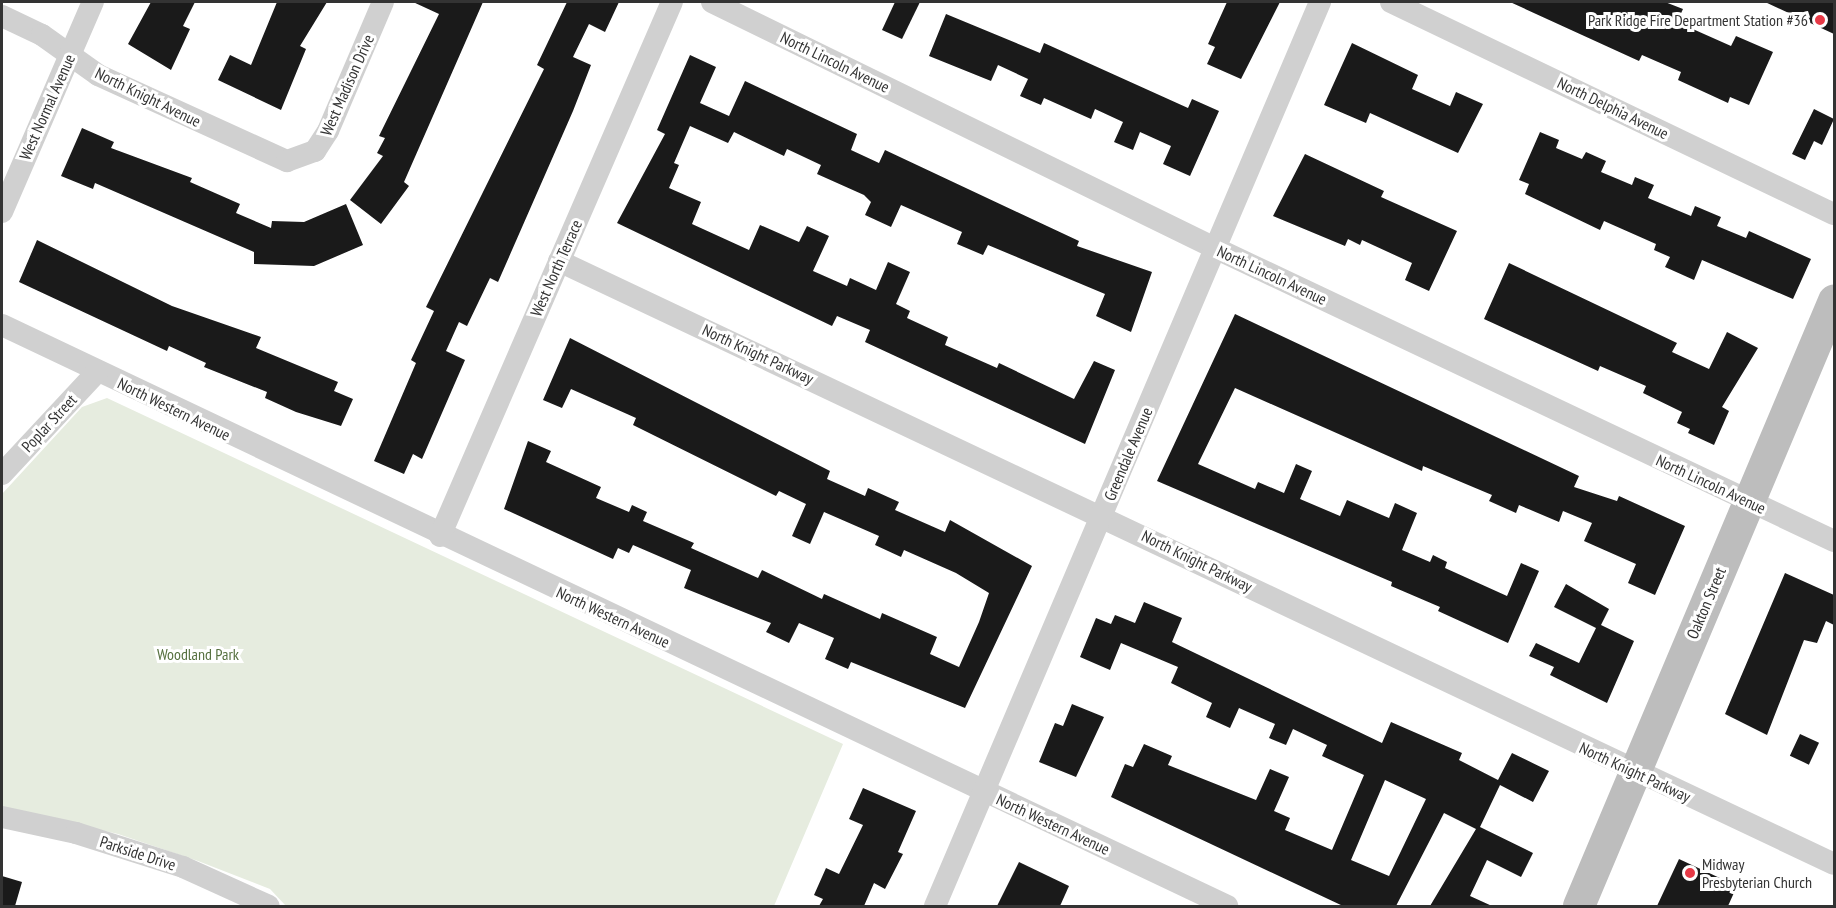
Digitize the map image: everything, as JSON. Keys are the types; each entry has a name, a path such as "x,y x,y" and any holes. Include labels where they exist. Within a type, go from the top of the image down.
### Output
{"main road":[{"name":"Oakton Street","path":"1579,906 1834,301"}],"street":[{"name":"West Normal Avenue","path":"2,212 93,2"},
{"name":"West Madison Drive","path":"301,160 328,131 384,2"},
{"name":"West North Terrace","path":"440,536 672,2"},
{"name":"North Lincoln Avenue","path":"712,2 1215,248 1834,541"},
{"name":"Greendale Avenue","path":"935,906 982,791 1102,516 1320,2"},
{"name":"North Delphia Avenue","path":"1391,2 1834,214"},
{"name":"North Knight Avenue","path":"2,16 70,54 98,75 271,157 301,160"},
{"name":"North Knight Parkway","path":"559,261 1102,516 1635,772 1834,864"},
{"name":"North Western Avenue","path":"2,326 440,536 1227,906"},
{"name":"Poplar Street","path":"2,474 97,372"},
{"name":"Parkside Drive","path":"2,817 76,832 183,867 269,906"}],"green space":[{"name":"Woodland Park","path":"107,398 843,744 774,906 286,906 270,889 198,861 118,834 2,807 2,494 82,407"}],"building":[{"path":"151,2 195,2 183,26 190,29 171,70 128,44"},
{"path":"277,2 327,2 300,46 306,49 281,110 218,80 230,55 251,65"},
{"path":"413,2 483,2 404,182 409,186 381,224 350,200 383,156 377,153 385,138 379,136 439,14"},
{"path":"567,2 619,2 605,32 589,24 573,57 591,65 573,111 498,282 490,278 467,326 459,322 446,351 465,360 422,459 413,454 404,474 374,461 416,363 411,360 434,311 426,307 544,69 537,65"},
{"path":"895,2 920,2 902,39 882,30"},
{"path":"1227,2 1280,2 1241,79 1207,64 1215,47 1208,44"},
{"path":"1510,2 1665,2 1683,9 1677,22 1731,46 1736,36 1773,52 1749,105 1730,97 1728,103 1678,80 1681,72 1642,55 1639,61"},
{"name":"Park Ridge Fire Department Station #36","path":"1765,2 1834,2 1834,34"},
{"path":"946,14 1040,53 1044,43 1188,108 1192,99 1219,111 1190,176 1163,164 1171,146 1140,132 1133,150 1114,142 1123,122 1095,109 1091,119 1044,98 1041,105 1020,96 1028,79 998,65 991,81 929,56"},
{"path":"1352,43 1418,75 1412,89 1450,106 1456,92 1483,104 1458,153 1370,113 1366,123 1324,105"},
{"path":"690,55 716,67 700,103 729,116 745,81 857,134 851,150 879,163 885,150 1079,241 1077,246 1152,272 1131,332 1096,316 1105,294 988,245 983,255 957,244 962,232 901,205 891,227 865,215 871,202 864,195 817,174 821,165 787,149 784,156 734,132 728,143 690,126 674,163 679,165 669,188 701,202 692,224 749,250 760,225 799,242 807,226 829,236 813,271 847,286 850,278 876,290 888,262 910,272 896,304 910,311 907,318 948,337 945,345 997,368 999,363 1074,399 1094,361 1115,370 1085,444 865,342 870,330 837,316 832,326 617,223 665,134 657,130"},
{"path":"1814,109 1834,119 1822,145 1814,141 1805,160 1792,154"},
{"path":"82,128 114,142 111,148 192,178 190,182 240,204 236,213 271,228 272,221 304,222 346,204 363,245 314,266 254,264 254,252 95,183 93,189 61,176"},
{"path":"1540,132 1559,140 1556,148 1582,159 1586,152 1606,161 1601,172 1632,185 1635,177 1654,185 1648,198 1691,216 1695,206 1721,217 1717,226 1746,238 1749,231 1811,259 1793,299 1702,260 1694,280 1665,267 1670,257 1654,250 1656,244 1604,221 1600,230 1525,194 1529,184 1519,180"},
{"path":"1305,154 1384,191 1381,197 1457,231 1429,291 1405,280 1412,263 1362,240 1360,245 1348,239 1345,246 1273,216"},
{"path":"37,240 172,306 261,337 256,348 338,382 334,391 353,399 341,426 296,412 265,398 267,392 204,367 206,363 169,346 167,351 19,282"},
{"path":"1509,263 1677,343 1672,352 1709,369 1727,332 1758,348 1722,407 1729,411 1714,445 1688,433 1690,429 1677,423 1682,412 1643,393 1646,386 1600,366 1598,371 1484,319"},
{"path":"1235,314 1579,476 1574,487 1617,501 1619,496 1685,526 1655,595 1628,583 1636,564 1584,541 1592,523 1563,511 1559,522 1519,505 1516,513 1489,501 1492,495 1423,466 1422,471 1235,388 1198,464 1255,489 1258,482 1284,493 1296,464 1312,471 1300,499 1340,516 1347,500 1389,518 1395,503 1417,513 1402,550 1430,562 1433,555 1447,562 1445,568 1507,596 1521,563 1539,571 1508,643 1438,611 1440,607 1391,586 1392,582 1157,481"},
{"path":"570,338 830,471 827,479 865,496 868,488 899,502 895,510 945,532 950,520 1032,566 965,708 851,662 848,669 825,659 834,638 799,623 789,643 766,632 771,623 684,588 691,570 633,545 629,553 618,548 613,559 504,509 528,441 551,451 546,462 601,487 596,498 629,512 632,505 647,512 643,521 694,543 691,548 758,578 762,570 822,599 824,594 880,619 882,613 937,637 930,654 959,667 979,622 989,593 956,573 904,550 901,557 875,545 879,536 824,512 810,544 792,536 806,504 779,491 776,496 633,425 636,418 571,389 562,408 543,400"},
{"path":"1785,573 1834,595 1834,625 1826,621 1817,643 1804,640 1767,735 1725,714"},
{"path":"1566,584 1609,609 1601,625 1634,641 1607,703 1550,675 1554,667 1529,656 1536,643 1579,663 1596,628 1554,607"},
{"path":"1144,602 1182,618 1172,642 1382,743 1391,722 1462,753 1459,760 1498,780 1512,753 1549,771 1533,802 1500,785 1480,827 1533,853 1521,877 1487,860 1470,896 1492,906 1430,906 1476,829 1444,813 1396,906 1343,906 1111,797 1125,764 1133,767 1144,744 1172,756 1168,765 1256,800 1270,769 1289,777 1274,811 1290,818 1285,830 1332,850 1364,775 1322,756 1327,745 1293,729 1286,745 1269,738 1275,724 1239,708 1230,728 1206,717 1212,703 1171,683 1178,667 1121,643 1110,670 1080,657 1096,618 1111,624 1115,615 1135,623","holes":["1385,780 1426,799 1389,876 1351,860"]},
{"path":"1072,704 1104,717 1076,777 1039,762 1055,723 1063,726"},
{"path":"1800,734 1819,743 1809,765 1790,756"},
{"path":"863,788 916,811 898,852 903,854 885,889 874,883 864,906 819,906 823,899 814,895 826,868 839,874 863,825 849,819"},
{"name":"Midway Presbyterian Church","path":"1679,859 1737,886 1728,906 1657,906"},
{"path":"1019,862 1069,886 1060,906 997,906"},
{"path":"2,876 22,882 15,906 2,906"}],"place":[{"name":"Park Ridge Fire Department Station #36","path":"1820,20"},
{"name":"Midway Presbyterian Church","path":"1690,873"}]}
